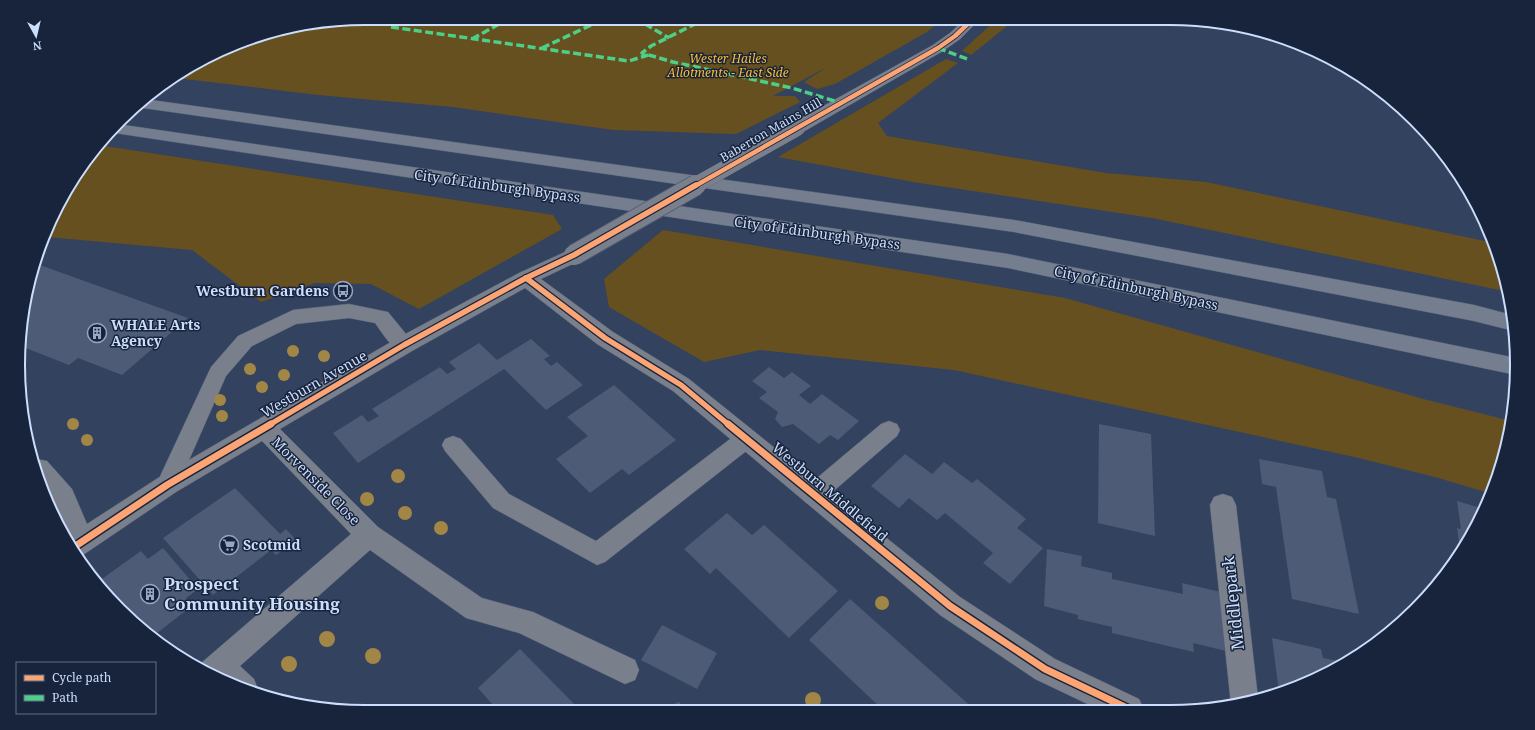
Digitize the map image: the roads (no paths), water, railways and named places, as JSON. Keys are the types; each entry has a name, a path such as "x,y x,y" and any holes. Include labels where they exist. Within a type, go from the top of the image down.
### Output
{"highway":[{"path":"147,104 1014,226 1507,322"},
{"name":"City of Edinburgh Bypass","path":"121,129 1008,261 1510,365"}],"street":[{"name":"Baberton Mains Hill","path":"574,255 938,48 955,36 967,25"},
{"name":"Westburn Avenue","path":"78,544 167,485 404,345 526,278 574,255"},
{"name":"Westburn Middlefield","path":"526,278 605,338 681,385 813,495 950,606 1045,669 1121,705"},
{"name":"Morvenside Close","path":"264,428 369,535 476,609 523,621 624,670"},
{"path":"43,474 63,497 78,544"},
{"name":"Middlepark","path":"1223,504 1243,696"},
{"name":"Morvenside Close","path":"215,670 369,535"}],"lane":[{"path":"167,485 218,372 245,341 293,317 349,310 381,317 404,345"},
{"path":"813,495 889,430"},
{"path":"453,445 500,501 597,554 746,439"}],"place":[{"name":"Westburn Gardens","path":"343,291"},
{"name":"WHALE Arts Agency","path":"97,333"},
{"name":"Scotmid","path":"229,545"},
{"name":"Prospect Community Housing","path":"150,594"}],"park label":[{"name":"Wester Hailes Allotments - East Side","path":"728,66"}]}
